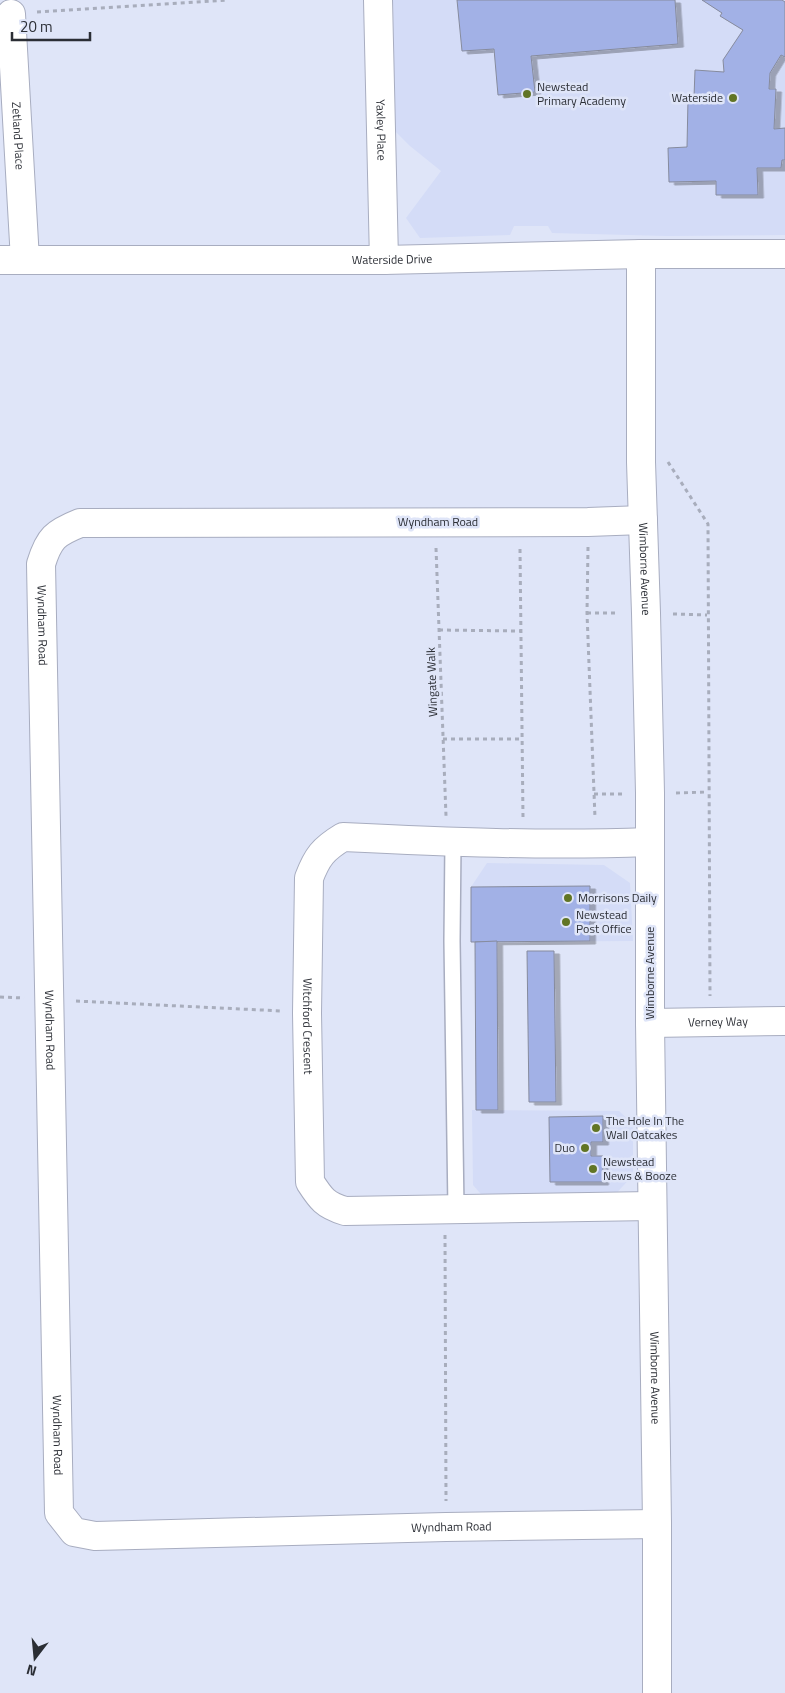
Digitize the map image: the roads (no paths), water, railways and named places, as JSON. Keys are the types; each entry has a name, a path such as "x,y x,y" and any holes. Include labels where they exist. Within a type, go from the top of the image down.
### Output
{"street":[{"name":"Yaxley Place","path":"378,0 384,260"},
{"name":"Zetland Place","path":"11,14 12,260"},
{"name":"Waterside Drive","path":"12,260 384,260 641,254 785,254"},
{"name":"Wimborne Avenue","path":"641,254 641,462 650,793 650,1023 657,1524 657,1693"},
{"name":"Wyndham Road","path":"643,520 588,522 80,523 53,536 46,548 41,564 59,1513 74,1532 95,1536 446,1527 657,1524"},
{"name":"Witchford Crescent","path":"649,842 596,844 449,842 343,837 321,853 315,862 309,878 307,1013 310,1182 317,1194 330,1206 345,1211 652,1206"},
{"name":"Verney Way","path":"650,1023 785,1021"}],"lane":[{"path":"447,1210 452,941 449,842"}],"place":[{"name":"Newstead Primary Academy","path":"527,94"},
{"name":"Waterside","path":"733,98"},
{"name":"Morrisons Daily","path":"568,898"},
{"name":"Newstead Post Office","path":"566,922"},
{"name":"The Hole In The Wall Oatcakes","path":"596,1128"},
{"name":"Duo","path":"585,1148"},
{"name":"Newstead News & Booze","path":"593,1169"}]}
